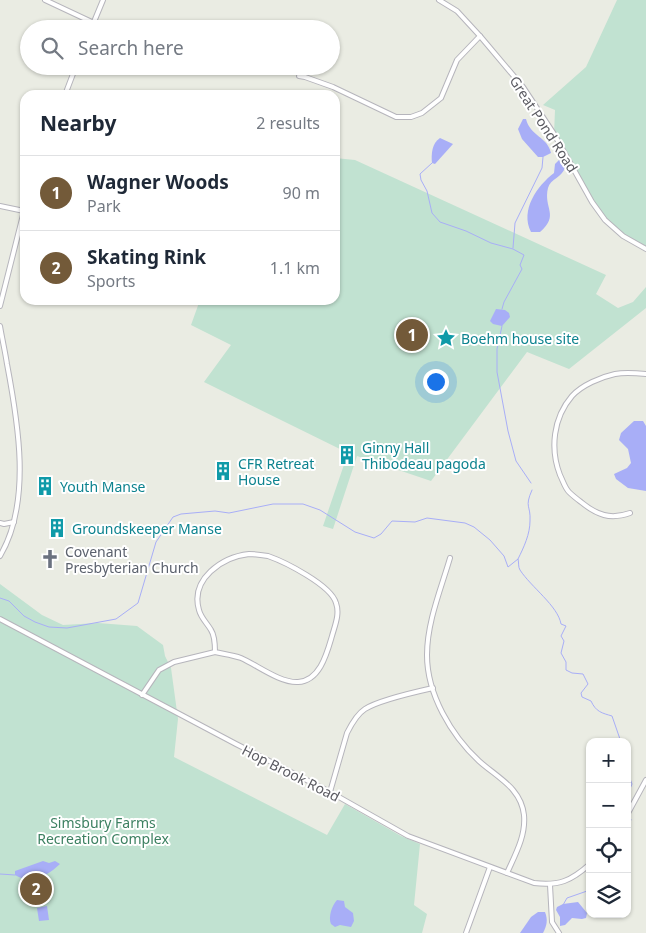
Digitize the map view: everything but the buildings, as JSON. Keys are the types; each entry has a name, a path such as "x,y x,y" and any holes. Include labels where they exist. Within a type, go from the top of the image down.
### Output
{"street":[{"path":"45,0 88,20"},
{"path":"95,20 103,0"},
{"name":"Great Pond Road","path":"439,0 457,11 523,87 554,134 592,202 605,220 623,236 646,249"},
{"path":"340,90 396,117 411,117 422,113 441,98 457,60 480,36"},
{"path":"67,90 73,75"},
{"path":"299,76 339,90"},
{"path":"0,206 20,209"},
{"path":"0,306 20,226"},
{"path":"0,326 18,441 18,504 11,532 0,556"},
{"path":"0,364 7,363"},
{"path":"630,513 618,517 605,516 589,508 568,492 557,467 554,448 556,428 572,396 594,381 618,374 646,374"},
{"path":"2,524 14,522"},
{"path":"2,524 11,532"},
{"path":"142,695 158,670 185,658 215,652 241,658 290,682 305,681 315,674 328,650 338,615 334,596 322,585 267,556 255,554 242,555 223,561 206,577 198,591 197,598 199,613 212,631 215,652"},
{"path":"450,558 430,628 427,655 433,688 444,716 462,743 479,761 509,785 519,797 524,816 522,836 507,873"},
{"name":"Hop Brook Road","path":"0,619 330,792 408,836 534,883 550,885"},
{"path":"330,792 347,734 351,724 361,712 366,708 393,699 433,688"},
{"path":"631,807 646,780"},
{"path":"466,933 490,867"},
{"path":"559,933 552,922 550,885 577,875 586,867"}],"green space":[{"path":"617,0 646,0 646,249 623,236 605,220 554,134 555,110 543,105 586,67"},
{"path":"340,158 355,160 606,275 596,294 618,308 633,302 646,287 646,308 569,369 527,352 431,481 357,456 333,529 323,526 348,453 204,382 231,345 191,325 198,305 340,305"},
{"name":"Simsbury Farms Recreation Complex","path":"0,584 42,615 63,625 98,623 137,626 163,645 165,656 171,668 178,719 174,757 327,835 345,804 401,836 420,844 414,905 427,914 422,933 0,933"}],"water":[{"path":"523,119 526,119 531,129 546,143 551,153 538,157 522,139 518,129"},
{"path":"440,138 453,144 435,164 432,163 433,149 435,143"},
{"path":"559,160 565,167 548,188 549,221 540,232 531,232 528,224 528,215 532,199 554,173 555,164"},
{"path":"496,309 505,310 509,313 510,317 502,326 493,324 490,321"},
{"path":"634,421 643,421 646,426 646,491 628,488 616,479 614,474 627,468 631,463 628,449 619,440 621,433"},
{"path":"43,861 49,863 55,861 60,864 39,878 27,879 15,875 15,871"},
{"path":"337,900 344,901 345,907 353,913 354,921 351,927 340,925 335,927 331,924 331,911"},
{"path":"578,902 586,912 586,918 572,918 565,925 560,926 560,917 556,910 557,907 563,904"},
{"path":"47,906 49,920 39,921 37,908"},
{"path":"538,912 545,912 546,915 547,922 543,933 520,933 531,917"}],"waterway":[{"path":"513,248 515,223 542,168 543,157"},
{"path":"432,163 420,174 427,191 432,213 440,222 466,231 491,243 513,249 524,255 520,265 522,269 502,309"},
{"path":"502,326 497,349 497,372 508,431 516,461 531,483"},
{"path":"518,559 529,531 530,516 528,504 532,490"},
{"path":"0,598 9,601 24,616 49,627 67,628 116,619 138,603 156,542 173,517 181,514 215,511 229,513 273,504 303,504 320,510 355,532 374,538 381,534 392,521 415,522 427,518 465,523 474,527 490,540 504,556 508,567 518,559 520,570 550,603 561,624 566,626 561,636 564,641 561,653 566,662 566,670 572,673 583,674 588,684 581,693 582,697 591,701 600,712 612,716 620,738"},
{"path":"631,781 631,786"},
{"path":"0,874 15,875"},
{"path":"563,905 567,898 586,891"}],"place":[{"name":"Wagner Woods","path":"412,335"},
{"name":"Boehm house site","path":"446,338"},
{"name":"Ginny Hall Thibodeau pagoda","path":"347,455"},
{"name":"CFR Retreat House","path":"223,471"},
{"name":"Youth Manse","path":"45,486"},
{"name":"Groundskeeper Manse","path":"57,528"},
{"name":"Covenant Presbyterian Church","path":"50,559"},
{"name":"Skating Rink","path":"36,889"}]}
